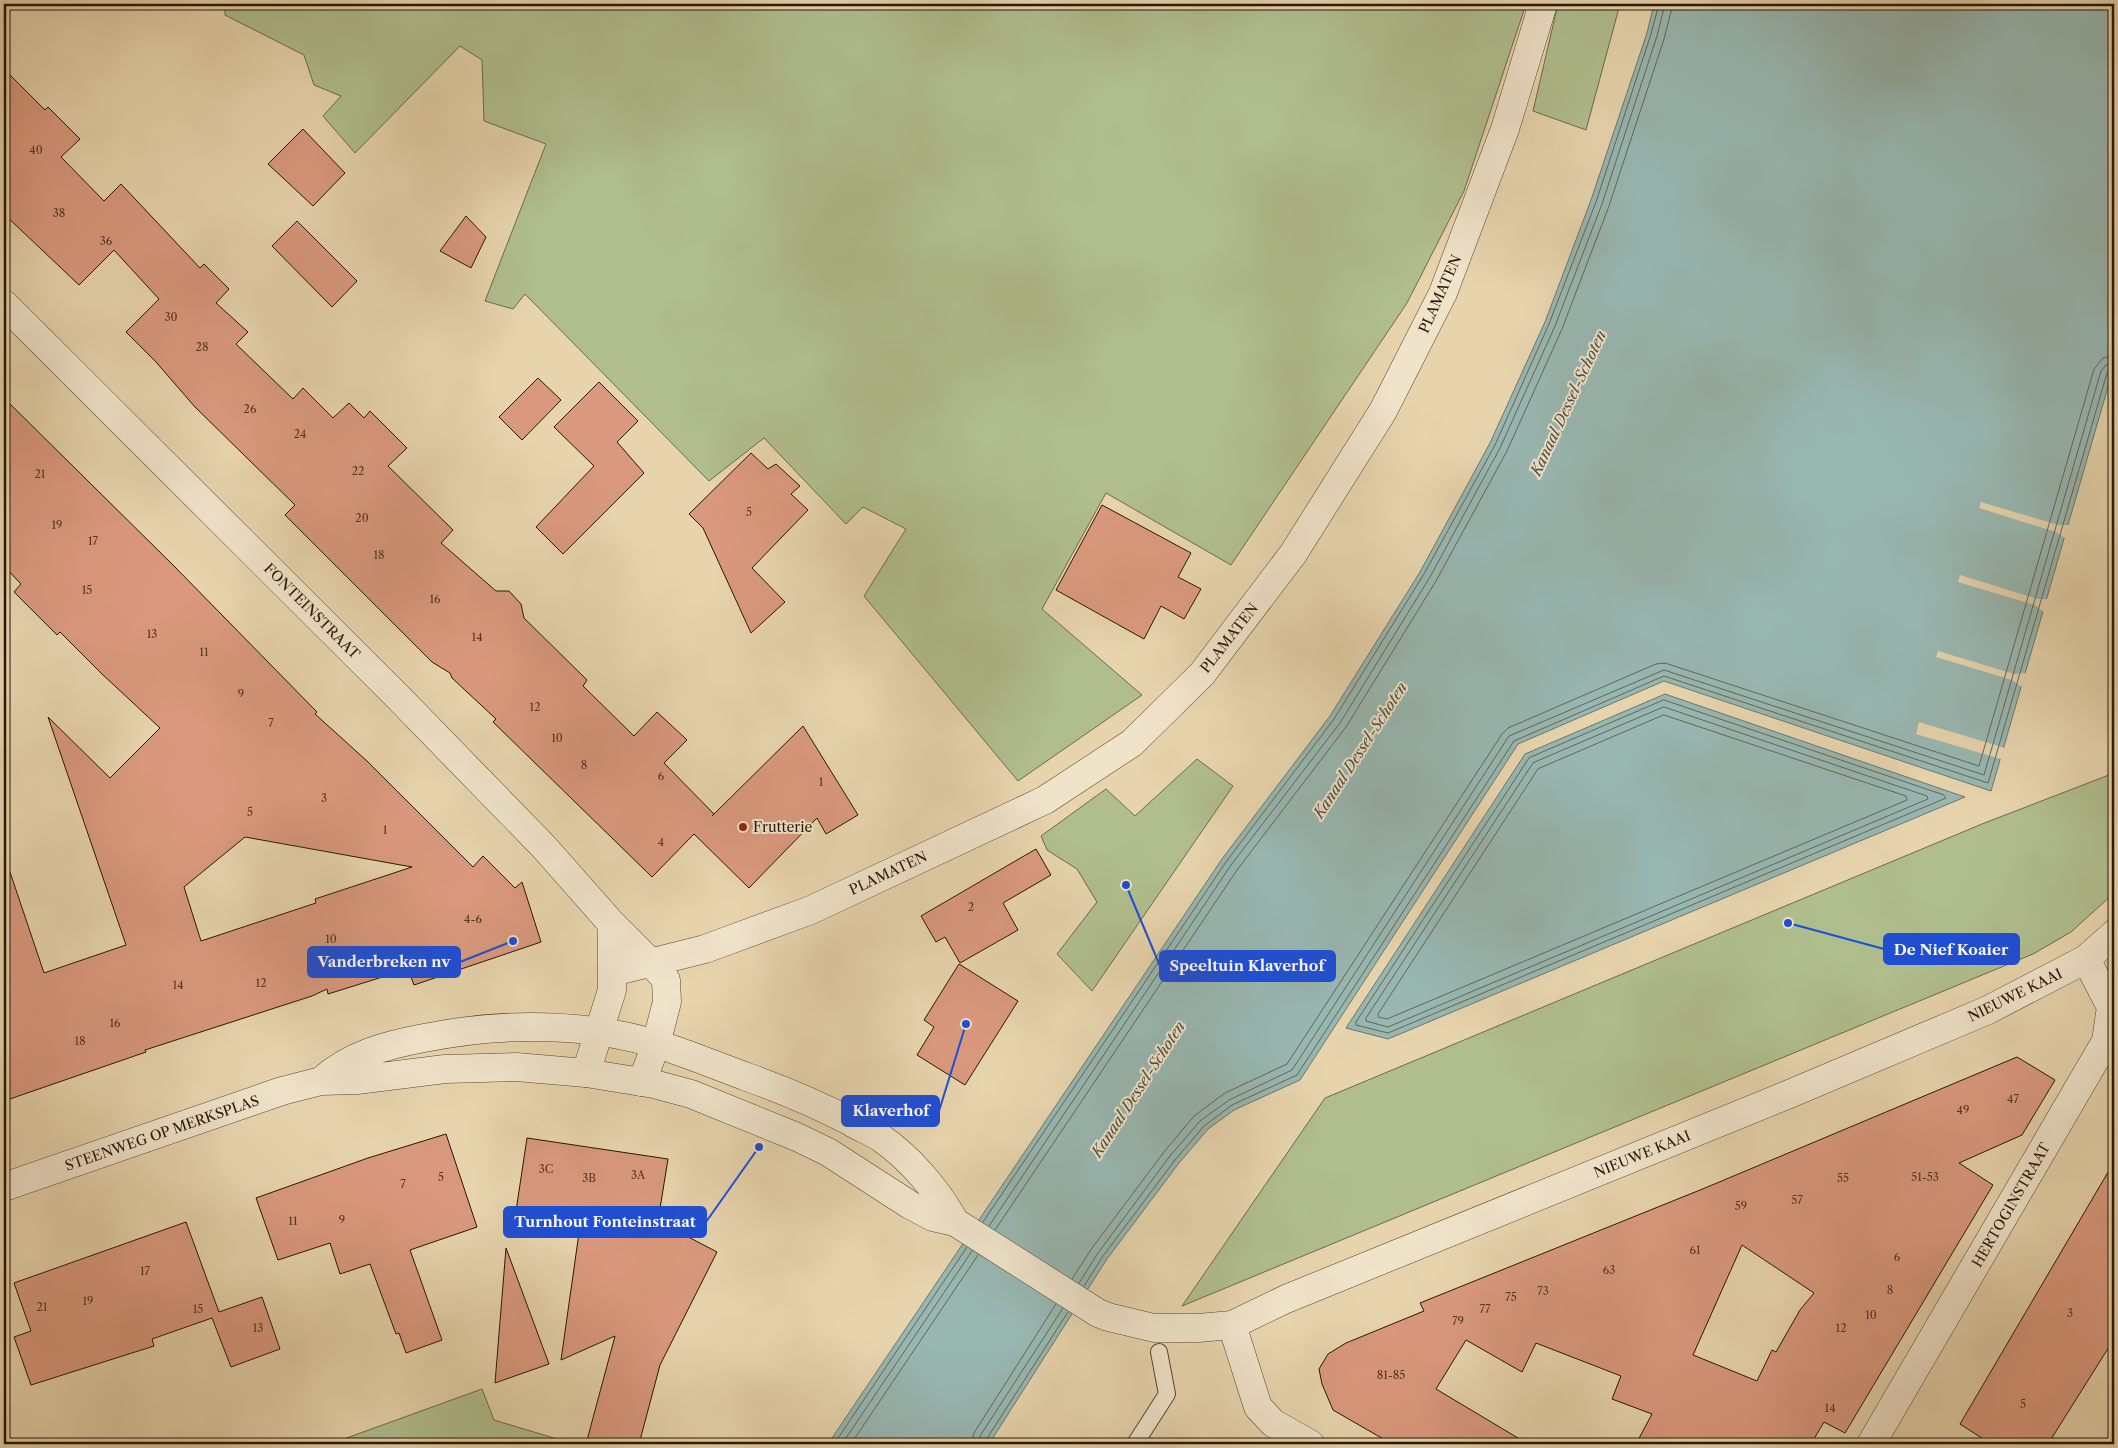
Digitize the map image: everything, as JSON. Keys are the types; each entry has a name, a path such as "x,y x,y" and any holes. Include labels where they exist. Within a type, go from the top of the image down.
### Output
{"street":[{"name":"PLAMATEN","path":"613,972 705,949 811,910 1045,800 1132,743 1202,674 1293,554 1383,412 1443,293 1506,129 1542,4"},
{"name":"FONTEINSTRAAT","path":"4,304 403,702 544,846 612,924 666,980 667,1002 656,1044 642,1082"},
{"path":"586,1073 612,990 612,924"},
{"name":"NIEUWE KAAI","path":"1084,1305 1157,1340 1198,1328 1232,1326 1286,1299 1787,1096 1988,1010 2086,959 2114,934"},
{"name":"HERTOGINSTRAAT","path":"1877,1442 2106,1041 2111,1007 2086,959"},
{"name":"STEENWEG OP MERKSPLAS","path":"321,1081 336,1068 358,1056 401,1042 447,1033 499,1027 563,1027 599,1031 656,1044 780,1089 824,1108 881,1138 907,1161 938,1195 961,1226"},
{"name":"STEENWEG OP MERKSPLAS","path":"4,1187 282,1092 321,1081 357,1080 445,1069 535,1068 586,1073 642,1082 691,1094 764,1123 828,1152 910,1205 933,1217 961,1226 1084,1305"},
{"path":"1232,1326 1258,1407 1273,1423 1310,1444"}],"lane":[{"path":"1135,1444 1167,1394 1157,1340"}],"green space":[{"path":"225,4 1526,4 1464,191 1407,303 1231,565 1106,493 1042,609 1142,695 1018,781 864,596 906,529 863,507 846,524 764,438 709,481 525,294 513,309 485,301 546,144 484,121 482,60 460,46 355,153 323,116 341,96 314,85 304,55 225,15"},
{"path":"1558,4 1620,4 1586,130 1533,111"},
{"path":"1197,759 1233,786 1092,991 1057,954 1097,902 1077,869 1047,850 1041,836 1106,789 1135,816"},
{"path":"2114,773 2114,893 2071,932 2033,954 1182,1306 1325,1098 1982,824"},
{"path":"482,1389 494,1420 574,1444 330,1444"}],"water":[{"name":"Kanaal Dessel-Schoten","path":"1654,4 2114,4 2114,366 1991,791 1664,681 1518,744 1300,1080 1234,1110 1208,1129 1179,1163 1107,1259 989,1444 828,1444 1222,859 1330,716 1420,572 1490,443 1545,322 1591,200 1647,33"},
{"path":"1665,694 1965,797 1388,1039 1346,1028 1525,754"}],"pier":[{"path":"1981,502 2058,525 2070,525 2066,539 2056,532 1979,508"},
{"path":"1960,575 2037,599 2049,599 2045,613 2035,605 1958,582"},
{"path":"1938,651 2014,674 2026,673 2022,687 2012,680 1936,657"},
{"path":"1919,722 2005,748 2001,759 1916,734"}],"building":[{"path":"4,69 45,110 48,107 80,139 61,157 104,201 121,184 200,268 204,264 229,289 216,303 248,332 236,344 293,399 303,388 333,418 349,403 364,418 370,411 407,448 388,466 453,530 441,543 496,591 509,591 521,604 524,618 587,680 583,686 634,736 657,712 687,740 664,763 714,814 712,816 803,726 858,815 826,834 817,818 749,888 694,834 652,877 493,722 496,719 452,678 450,673 432,662 285,515 295,505 195,407 156,362 126,332 159,299 114,250 79,285 4,214"},
{"path":"303,129 345,173 313,206 268,164"},
{"path":"466,216 486,237 471,268 440,251"},
{"path":"297,221 357,281 332,307 272,246"},
{"path":"538,378 561,400 522,440 499,417"},
{"path":"599,382 638,421 617,442 644,473 563,554 536,527 594,466 554,427"},
{"path":"4,398 174,566 317,712 315,714 367,761 473,867 483,856 515,888 522,882 541,942 414,985 408,969 328,994 327,989 312,996 145,1050 146,1052 4,1101 4,873 10,872 44,973 126,945 48,717 110,778 160,728 60,632 57,635 14,592 21,584 4,566","holes":["245,837 412,867 315,899 316,903 201,941 184,887"]},
{"path":"751,453 768,469 776,464 800,486 791,494 808,510 752,568 785,602 751,633 703,528 689,514"},
{"path":"1102,505 1191,553 1178,577 1201,589 1184,619 1161,606 1144,639 1056,590"},
{"path":"1036,849 1051,875 1003,903 1018,930 960,963 945,937 936,942 921,916"},
{"path":"959,964 1018,1001 965,1085 917,1055 934,1027 924,1020"},
{"path":"2017,1057 2055,1080 2022,1135 1959,1163 1993,1185 1845,1433 1824,1422 1811,1444 1636,1444 1652,1414 1612,1399 1621,1376 1536,1343 1522,1372 1466,1340 1436,1389 1528,1444 1392,1444 1333,1410 1322,1384 1319,1369 1328,1354 1346,1343 1424,1311 1420,1303 1705,1188","holes":["1742,1245 1814,1293 1800,1310 1776,1352 1772,1350 1757,1381 1693,1355"]},
{"path":"446,1134 477,1227 410,1250 442,1340 406,1353 399,1333 396,1334 370,1264 340,1274 330,1243 278,1260 256,1198 368,1158"},
{"path":"527,1138 668,1159 658,1221 717,1252 660,1365 639,1444 586,1444 615,1336 561,1360 581,1219 516,1211"},
{"path":"2114,1162 2114,1339 2048,1444 1991,1444 1960,1424"},
{"path":"186,1222 219,1312 262,1297 280,1349 231,1367 212,1318 152,1339 154,1346 31,1385 14,1337 31,1331 14,1283"},
{"path":"506,1248 549,1364 495,1383"}],"place":[{"name":"Frutterie","path":"743,827"},
{"name":"Speeltuin Klaverhof","path":"1126,885"},
{"name":"De Nief Koaier","path":"1788,923"},
{"name":"Vanderbreken nv","path":"513,941"},
{"name":"Klaverhof","path":"966,1024"},
{"name":"Turnhout Fonteinstraat","path":"759,1147"}]}
